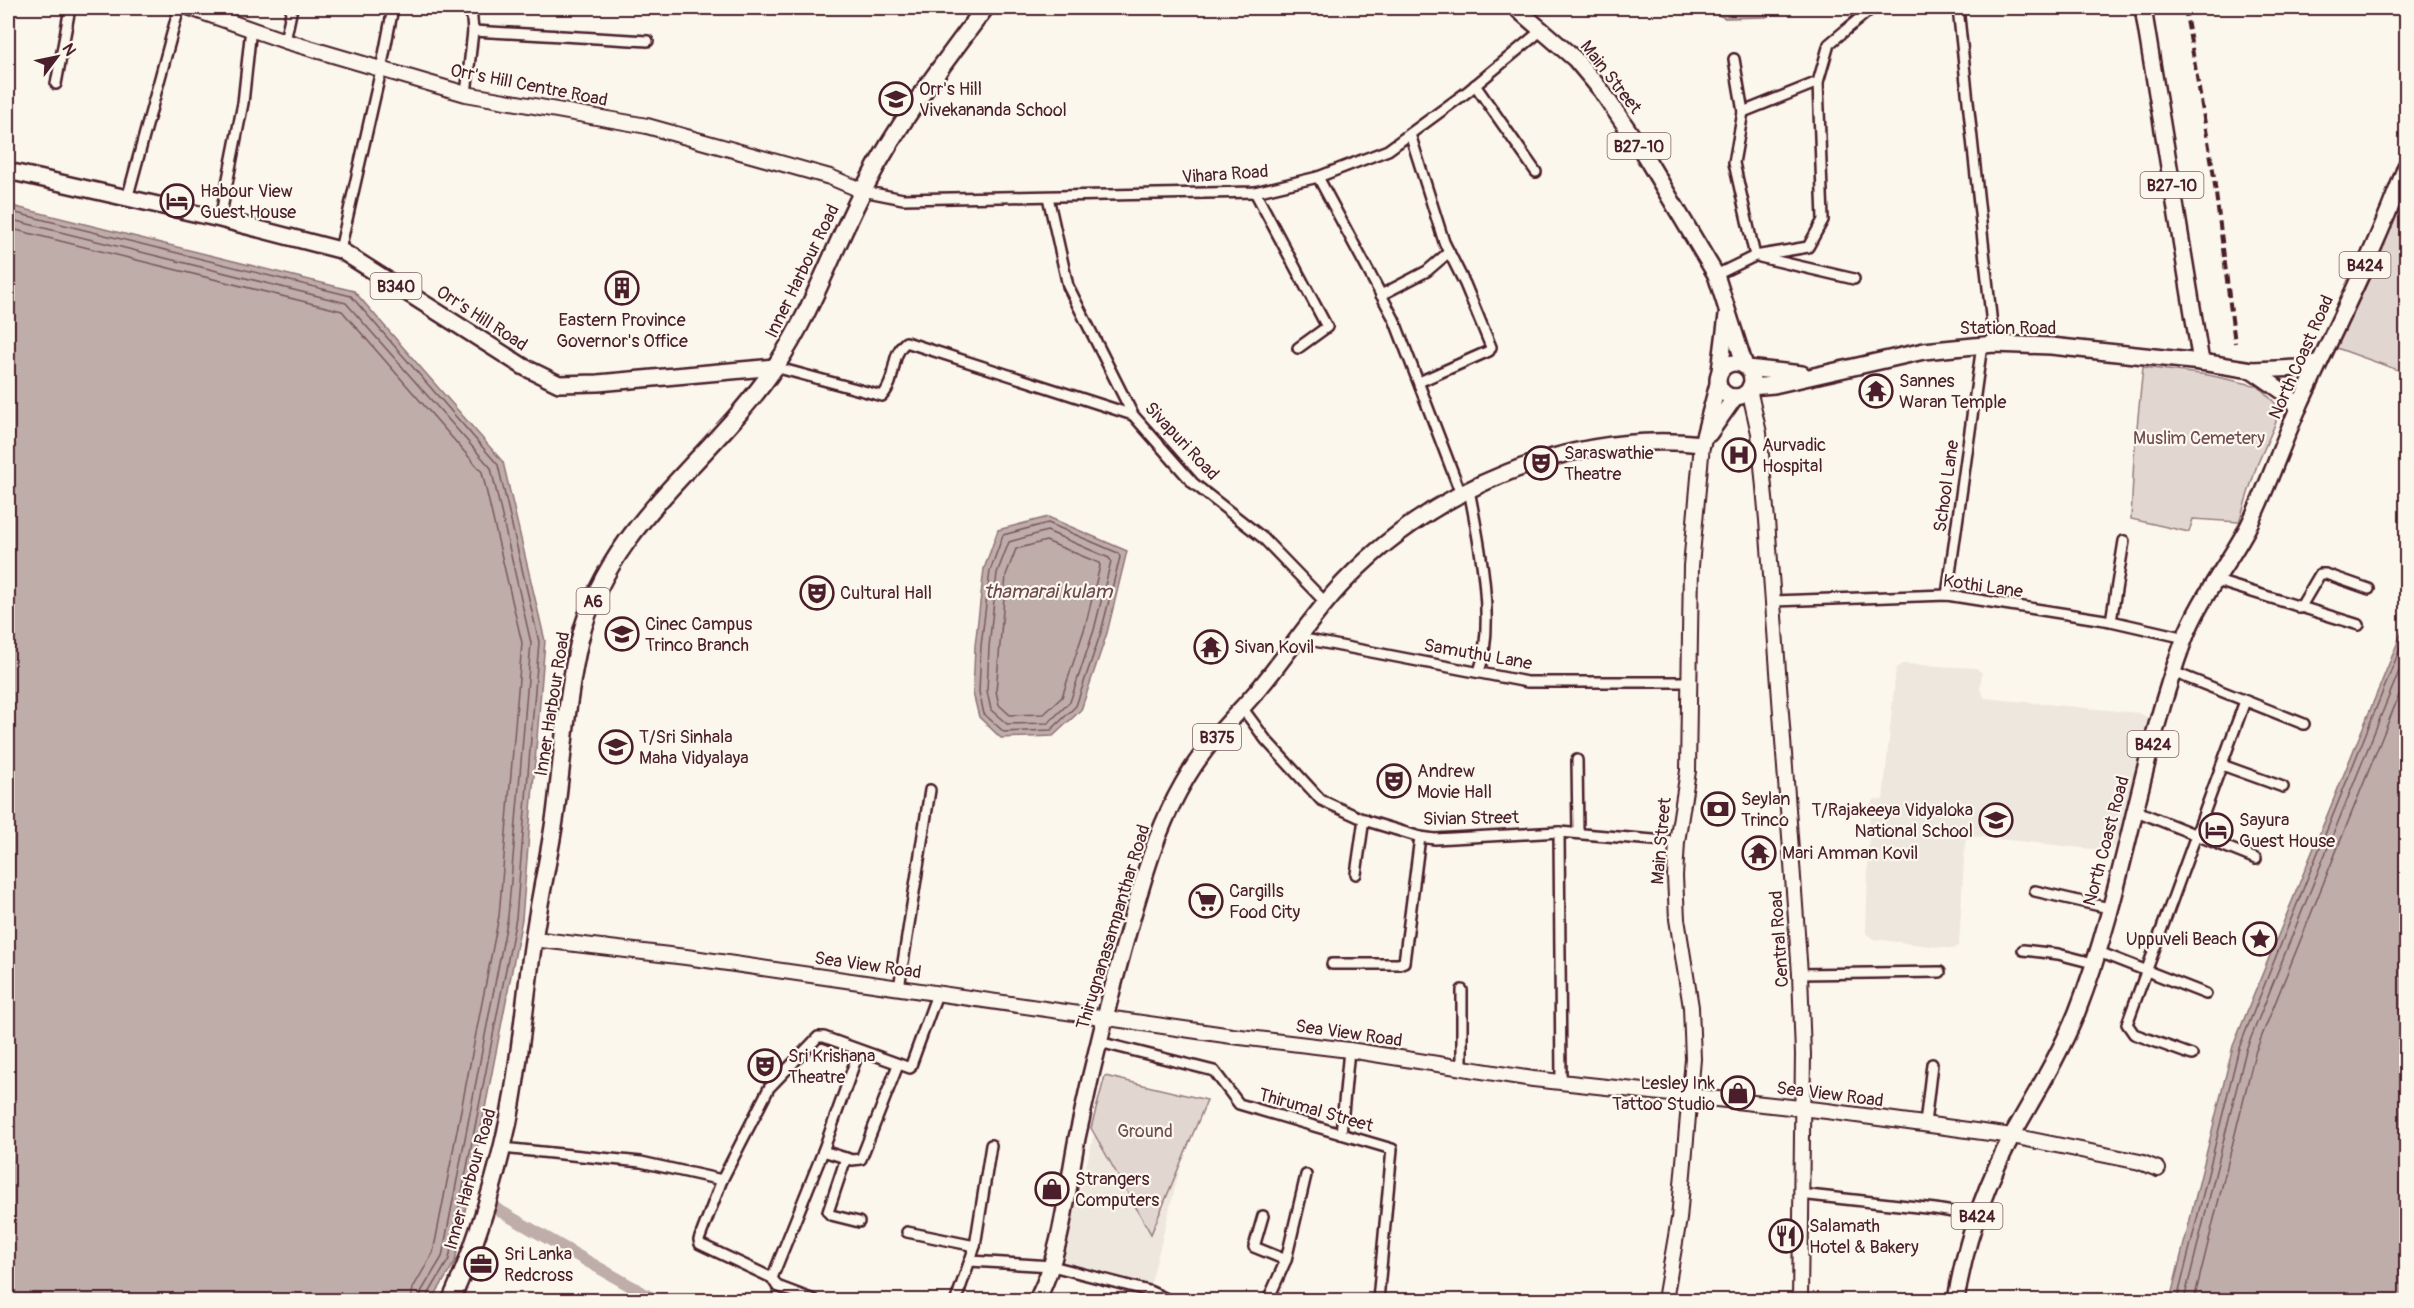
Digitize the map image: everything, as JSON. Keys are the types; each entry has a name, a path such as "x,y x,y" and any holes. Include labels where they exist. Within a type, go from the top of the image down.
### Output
{"highway":[{"name":"Inner Harbour Road","path":"451,1300 480,1223 502,1148 513,1094 533,939 550,857 578,650 597,590 620,549 637,526 746,404 775,367 806,315 863,191 881,158 911,109 985,8"}],"main road":[{"name":"Orr's Hill Centre Road","path":"190,8 285,41 466,94 647,126 830,177 863,191"},
{"name":"Main Street","path":"1516,8 1575,59 1616,112 1716,274 1746,367"},
{"name":"B27-10","path":"2143,8 2201,362"},
{"name":"North Coast Road","path":"1956,1300 1961,1270 1977,1216 2012,1136 2052,1066 2077,1012 2109,908 2173,672 2185,638 2248,527 2319,362 2387,219 2406,166"},
{"name":"Orr’s Hill Road","path":"8,171 220,219 340,250 524,367 559,384 598,383 775,367"},
{"name":"Main Street","path":"1665,1300 1678,1219 1693,1059 1691,1007 1677,919 1675,876 1677,842 1688,771 1691,566 1702,444 1719,378 1727,309"},
{"name":"Station Road","path":"1743,392 1924,351 1988,344 2051,346 2201,362 2252,370 2299,368 2319,362"},
{"path":"1702,444 1743,392 1751,377 1746,367 1731,363 1719,378 1726,395 1743,392"},
{"name":"Station Road","path":"1746,367 1817,375"},
{"name":"Station Road","path":"2252,370 2270,381 2299,407"},
{"name":"Central Road","path":"1743,392 1759,433 1800,974 1802,1108 1800,1300"},
{"name":"Thirugnanasampanthar Road","path":"1036,1300 1052,1266 1099,1042 1147,868 1168,813 1187,776 1205,751 1243,709 1325,602 1401,529 1465,492 1502,474 1577,452 1639,443 1702,444"},
{"name":"Sea View Road","path":"533,939 630,949 1105,1018 1349,1050 1462,1069 1802,1108 2012,1136 2140,1162 2158,1169"}],"street":[{"path":"56,84 70,8"},
{"path":"127,199 179,8"},
{"path":"285,41 292,8"},
{"path":"340,250 393,8"},
{"path":"466,94 472,32 471,8"},
{"path":"1716,274 1755,256 1808,247 1823,220 1818,82 1829,44 1872,8"},
{"name":"School Lane","path":"1947,595 1988,344 1958,8"},
{"path":"220,219 243,103 251,28"},
{"name":"Vihara Road","path":"863,191 903,199 1256,192 1318,177 1388,150 1475,85 1543,29"},
{"path":"472,32 648,41"},
{"path":"1734,60 1743,112 1734,163 1755,256"},
{"path":"1743,112 1818,82"},
{"path":"1475,85 1536,172"},
{"path":"1410,134 1449,252 1465,284 1490,350 1419,382"},
{"path":"1318,177 1394,319 1465,492 1478,537 1487,623 1479,672"},
{"path":"1256,192 1326,324 1325,329 1298,348"},
{"name":"Sivapuri Road","path":"1048,197 1068,286 1133,415 1193,483 1263,538 1325,602"},
{"path":"1381,295 1426,271 1449,252"},
{"path":"1755,256 1854,279"},
{"path":"775,367 882,396 890,387 898,349 906,342 1133,415"},
{"path":"2111,621 2124,542"},
{"path":"2300,608 2320,574 2369,589"},
{"path":"2217,581 2359,625"},
{"name":"Kothi Lane","path":"1773,601 1947,595 2111,621 2185,638"},
{"name":"Samuthu Lane","path":"1299,638 1527,682 1689,682"},
{"path":"2173,672 2304,724"},
{"path":"2192,1055 2134,1034 2127,1024 2245,701"},
{"name":"Sivian Street","path":"1243,709 1266,740 1321,800 1364,819 1420,837 1435,839 1559,832 1677,842"},
{"path":"1577,760 1578,833"},
{"path":"2222,765 2283,788"},
{"path":"899,988 930,790"},
{"path":"2134,810 2256,859"},
{"path":"1356,874 1364,819"},
{"path":"1559,832 1561,1082"},
{"path":"1332,964 1404,962 1420,837"},
{"path":"2035,891 2109,908"},
{"path":"2023,950 2094,957 2145,970 2206,994"},
{"path":"1800,974 1940,972"},
{"path":"1462,990 1462,1069"},
{"path":"814,1300 777,1286 772,1278 700,1244 699,1240 722,1180 769,1088 818,1037 824,1037 910,1068 937,994"},
{"name":"Thirumal Street","path":"1099,1042 1214,1071 1239,1104 1392,1149 1378,1300"},
{"path":"1341,1134 1349,1050"},
{"path":"772,1278 823,1151 859,1051"},
{"path":"1925,1124 1932,1064"},
{"path":"823,1151 846,1158 861,1159 898,1065"},
{"path":"956,1300 975,1246 991,1145"},
{"path":"502,1148 641,1162 722,1180"},
{"path":"846,1158 828,1212 831,1215 859,1222"},
{"path":"1268,1300 1286,1260 1306,1175"},
{"path":"1800,1194 1977,1216"},
{"path":"1263,1216 1254,1247 1286,1260"},
{"path":"907,1232 975,1246"},
{"path":"970,1261 1052,1266 1149,1291 1169,1300"}],"shaded area":[{"name":"Aurvadic Hospital","path":"1749,440 1750,469 1729,470 1727,441"},
{"name":"T/Rajakeeya Vidyaloka National School","path":"1902,664 1976,668 1982,673 1980,690 1985,698 2139,713 2151,719 2116,846 2110,851 1971,836 1968,838 1965,842 1959,945 1954,949 1873,939 1866,933 1870,804 1875,799 1883,800 1896,668"},
{"path":"1107,1081 1196,1104 1149,1291 1062,1264"}],"green space":[{"path":"2406,185 2406,373 2334,347 2374,268"},
{"name":"Muslim Cemetery","path":"2143,367 2208,375 2258,386 2275,403 2276,422 2257,465 2239,522 2193,519 2189,532 2131,519 2134,457"},
{"name":"Ground","path":"1105,1076 1207,1100 1151,1234 1091,1128"}],"water":[{"path":"1701,8 1785,8 1766,17 1725,18"},
{"path":"8,205 354,291 503,462 545,641 522,919 455,1262 432,1300 8,1300"},
{"name":"thamarai kulam","path":"1048,517 1127,551 1107,633 1081,710 1053,736 1001,738 979,717 973,693 975,646 984,569 998,530"},
{"path":"2406,622 2406,1300 2170,1300 2233,1046"}],"waterway":[{"path":"493,1207 655,1300"}],"railway":[{"path":"2185,8 2213,170 2235,343"}],"place":[{"name":"Orr's Hill Vivekananda School","path":"896,99"},
{"name":"Habour View Guest House","path":"177,201"},
{"name":"Eastern Province Governor's Office","path":"622,288"},
{"name":"Sannes Waran Temple","path":"1876,391"},
{"name":"Aurvadic Hospital","path":"1739,455"},
{"name":"Saraswathie Theatre","path":"1541,463"},
{"name":"Cultural Hall","path":"817,593"},
{"name":"Cinec Campus Trinco Branch","path":"622,634"},
{"name":"Sivan Kovil","path":"1211,647"},
{"name":"T/Sri Sinhala Maha Vidyalaya","path":"616,747"},
{"name":"Andrew Movie Hall","path":"1394,781"},
{"name":"Seylan Trinco","path":"1718,809"},
{"name":"T/Rajakeeya Vidyaloka National School","path":"1996,820"},
{"name":"Sayura Guest House","path":"2216,830"},
{"name":"Mari Amman Kovil","path":"1759,853"},
{"name":"Cargills Food City","path":"1206,901"},
{"name":"Uppuveli Beach","path":"2260,939"},
{"name":"Sri Krishana Theatre","path":"765,1066"},
{"name":"Lesley Ink Tattoo Studio","path":"1738,1093"},
{"name":"Strangers Computers","path":"1052,1189"},
{"name":"Salamath Hotel & Bakery","path":"1786,1236"},
{"name":"Sri Lanka Redcross","path":"481,1264"}]}
